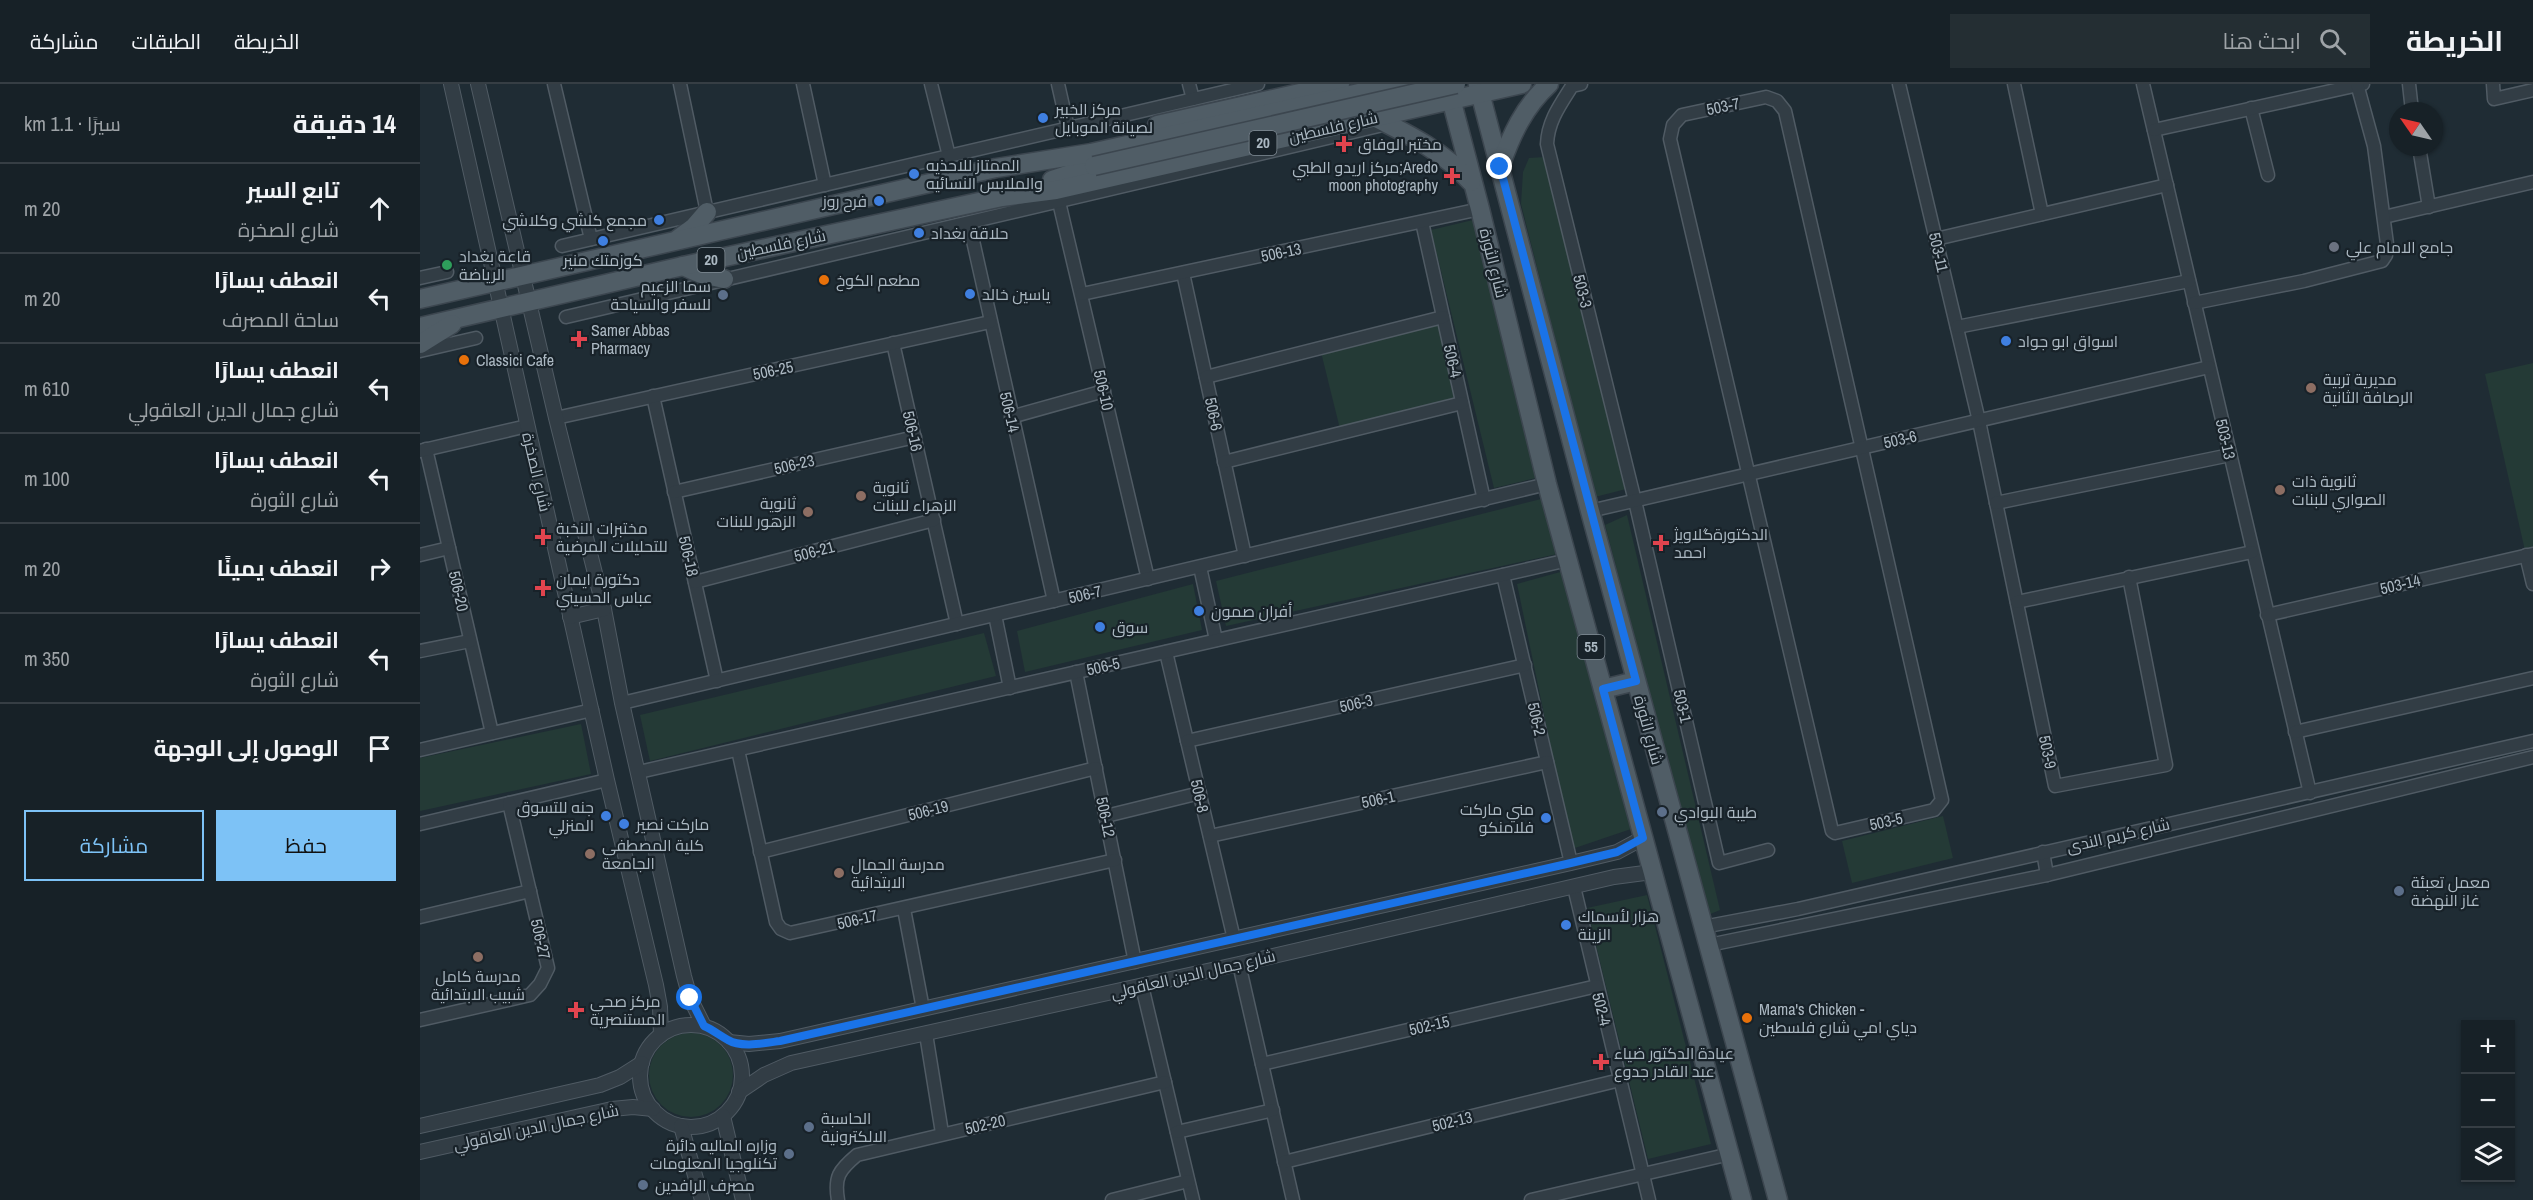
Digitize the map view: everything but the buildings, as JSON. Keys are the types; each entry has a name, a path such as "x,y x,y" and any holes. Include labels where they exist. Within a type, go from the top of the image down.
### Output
{"main road":[{"name":"شارع فلسطين","path":"424,296 996,168 1051,149 1340,84"},
{"name":"شارع فلسطين","path":"1002,197 1093,160 1399,84"},
{"name":"شارع فلسطين","path":"996,168 1093,160 1452,92 1522,84"},
{"path":"1500,167 1521,116 1550,84"},
{"name":"شارع الثورة","path":"1479,89 1590,511 1778,1200"},
{"name":"شارع فلسطين","path":"420,327 683,266 1002,197 1056,190 1380,121 1452,92"},
{"name":"شارع الثورة","path":"1452,92 1472,183 1547,484 1742,1200"},
{"path":"1380,121 1427,145 1455,164 1472,183"},
{"path":"673,242 694,227 707,212"},
{"path":"683,266 701,274 724,279"},
{"path":"420,344 462,317"},
{"path":"1603,689 1636,681"}],"street":[{"name":"شارع الصخرة","path":"451,84 607,780 656,985 661,1035"},
{"name":"شارع الصخرة","path":"478,84 556,418 604,609 622,703 684,976 690,998 704,1026"},
{"path":"554,84 591,239"},
{"path":"680,84 707,212"},
{"path":"803,84 825,185"},
{"path":"931,84 949,156"},
{"path":"1058,84 1068,128"},
{"path":"1189,84 1193,99"},
{"path":"562,246 1258,84"},
{"name":"503-11","path":"1899,84 1979,421"},
{"path":"2014,84 2042,214"},
{"name":"503-13","path":"2143,84 2310,793"},
{"path":"2154,130 2359,84 2374,146 2387,244 2386,255 2382,261 2304,281 2194,303"},
{"path":"2409,84 2411,102"},
{"path":"2493,84 2494,99 2533,90"},
{"name":"503-3","path":"1577,85 1548,128 1546,144 1635,501"},
{"name":"503-7","path":"1750,474 1670,139 1673,125 1682,115 1766,97 1777,101 1785,111 1862,448"},
{"path":"2251,108 2268,175"},
{"path":"566,317 1059,202 1380,121"},
{"path":"2420,156 2429,207"},
{"path":"2384,217 2533,183"},
{"path":"1936,238 2167,185"},
{"name":"506-10","path":"1059,202 1148,579"},
{"name":"506-13","path":"1082,294 1480,209"},
{"name":"506-4","path":"1422,222 1484,500"},
{"name":"506-14","path":"969,223 1054,601"},
{"path":"420,278 447,272"},
{"name":"506-6","path":"1183,273 1245,556"},
{"path":"1957,327 2189,281"},
{"path":"1206,377 1443,317"},
{"name":"506-25","path":"556,418 990,322"},
{"path":"420,351 476,338"},
{"name":"506-16","path":"893,344 957,624"},
{"name":"503-6","path":"1590,511 2209,367"},
{"path":"1011,417 1104,391"},
{"name":"506-18","path":"652,396 717,681"},
{"path":"1224,462 1462,403"},
{"name":"503-9","path":"1979,421 2055,786 2166,765 2129,577"},
{"path":"423,450 527,426"},
{"name":"506-23","path":"674,492 915,437"},
{"name":"503-5","path":"1750,474 1832,831 1835,833 1857,828 1934,810 1942,800 1862,448"},
{"name":"506-20","path":"423,450 449,548 492,733"},
{"path":"1996,503 2230,455"},
{"name":"506-7","path":"622,703 1547,484"},
{"name":"503-1","path":"1635,501 1719,862 1768,850"},
{"name":"506-21","path":"695,582 934,520"},
{"path":"420,555 449,548"},
{"path":"2017,602 2252,552"},
{"path":"2529,554 2533,584"},
{"name":"503-14","path":"2267,615 2529,554"},
{"name":"506-5","path":"639,772 1568,560"},
{"path":"1200,567 1216,640"},
{"name":"506-2","path":"1503,575 1571,863"},
{"path":"570,617 604,609"},
{"path":"995,615 1010,687"},
{"path":"420,651 470,640"},
{"name":"506-8","path":"1166,652 1234,939"},
{"name":"506-3","path":"1187,741 1525,665"},
{"name":"506-12","path":"1076,672 1135,962"},
{"path":"2295,732 2533,678"},
{"path":"420,750 592,710"},
{"name":"شارع كريم الندى","path":"1703,927 1798,909 2533,741"},
{"name":"506-17","path":"738,750 776,922 781,929 790,933 1115,860"},
{"name":"شارع كريم الندى","path":"1709,945 2048,875 2533,758"},
{"name":"506-1","path":"1210,836 1547,762"},
{"name":"506-19","path":"760,852 1096,768"},
{"path":"420,824 607,780"},
{"path":"1106,816 1200,793"},
{"name":"506-27","path":"420,1020 530,995 540,984 548,968 509,803"},
{"name":"شارع جمال الدين العاقولي","path":"729,1042 749,1044 780,1041 1135,962 1571,863 1626,848 1643,838"},
{"path":"2043,852 2048,875"},
{"path":"1608,853 1614,877"},
{"name":"شارع جمال الدين العاقولي","path":"740,1092 764,1075 791,1064 1614,877 1652,872"},
{"name":"502-4","path":"1574,887 1649,1200"},
{"path":"420,917 530,891"},
{"path":"904,909 923,1009"},
{"path":"1239,964 1293,1200"},
{"path":"1142,986 1193,1200"},
{"name":"502-15","path":"1262,1064 1597,986"},
{"path":"681,1026 704,1026 718,1032 737,1053 741,1066 740,1092 733,1106 723,1116 710,1123 681,1126 661,1117 653,1109 642,1088 642,1063 649,1047 661,1035 681,1026"},
{"path":"926,1034 942,1133"},
{"name":"شارع جمال الدين العاقولي","path":"420,1126 600,1085 620,1077 642,1063"},
{"name":"502-13","path":"1284,1162 1620,1080"},
{"name":"502-20","path":"838,1200 835,1184 842,1168 857,1155 942,1133 1165,1082"},
{"name":"شارع جمال الدين العاقولي","path":"420,1152 612,1109 633,1107 653,1109"},
{"path":"1177,1132 1273,1110"},
{"path":"723,1116 743,1200"},
{"path":"681,1126 702,1200"},
{"path":"1531,1200 1730,1154"},
{"path":"1112,1200 1188,1181"}],"green space":[{"path":"1545,157 1626,489 1595,497 1521,204 1523,172 1529,158"},
{"path":"1473,220 1536,478 1494,488 1431,230"},
{"path":"1443,317 1462,403 1341,433 1320,348"},
{"path":"2533,363 2533,554 2526,555 2485,374"},
{"path":"1541,499 1557,554 1226,626 1216,581"},
{"path":"1627,515 1720,910 1708,915 1605,525"},
{"path":"1564,571 1634,828 1572,849 1517,584"},
{"path":"1193,584 1202,630 1025,672 1017,631"},
{"path":"984,633 996,676 650,761 640,715"},
{"path":"581,724 591,774 420,811 420,758"},
{"path":"1943,816 1953,858 1852,883 1842,841"},
{"path":"1647,895 1711,1144 1648,1159 1587,908"},
{"path":"691,1033 707,1036 721,1045 730,1059 733,1075 730,1091 721,1105 707,1114 691,1117 675,1114 661,1105 652,1091 649,1075 652,1059 661,1045 675,1036"}],"place":[{"name":"مركز الخبير لصيانة الموبايل","path":"1043,118"},
{"name":"مختبر الوفاق","path":"1344,144"},
{"name":"الممتاز للاحذيه والملابس النسائيه","path":"914,174"},
{"name":"مركز اريدو الطبي;Aredo moon photography","path":"1452,176"},
{"name":"فرح روز","path":"879,201"},
{"name":"مجمع كلشي وكلاشي","path":"659,220"},
{"name":"حلاقة بغداد","path":"919,233"},
{"name":"كوزمتك منير","path":"603,241"},
{"name":"جامع الامام علي","path":"2334,247"},
{"name":"قاعة بغداد الرياضة","path":"447,265"},
{"name":"مطعم الكوخ","path":"824,280"},
{"name":"ياسين خالد","path":"970,294"},
{"name":"سما الزعيم للسفر والسياحة","path":"723,295"},
{"name":"Samer Abbas Pharmacy","path":"579,339"},
{"name":"اسواق ابو جواد","path":"2006,341"},
{"name":"Classici Cafe","path":"464,360"},
{"name":"مديرية تربية الرصافة الثانية","path":"2311,388"},
{"name":"ثانوية ذات الصواري للبنات","path":"2280,490"},
{"name":"ثانوية الزهراء للبنات","path":"861,496"},
{"name":"ثانوية الزهور للبنات","path":"808,512"},
{"name":"مختبرات النخبة للتحليلات المرضية","path":"543,537"},
{"name":"الدكتورةگلاويژ احمد","path":"1661,543"},
{"name":"دكتورة ايمان عباس الحسيني","path":"543,588"},
{"name":"أفران صمون","path":"1199,611"},
{"name":"سوق","path":"1100,627"},
{"name":"طيبة البوادي","path":"1662,812"},
{"name":"جنه للتسوق المنزلي","path":"606,816"},
{"name":"مني ماركت فلامنكو","path":"1546,818"},
{"name":"ماركت نصير","path":"624,824"},
{"name":"كلية المصطفى الجامعة","path":"590,854"},
{"name":"مدرسة الجمال الابتدائية","path":"839,873"},
{"name":"معمل تعبئة غاز النهضة","path":"2399,891"},
{"name":"هزار لأسماك الزينة","path":"1566,925"},
{"name":"مدرسة كامل شبيب الابتدائية","path":"478,957"},
{"name":"مركز صحي المستنصرية","path":"576,1010"},
{"name":"Mama's Chicken - دياي امي شارع فلسطين","path":"1747,1018"},
{"name":"عيادة الدكتور ضياء عبد القادر جدوع","path":"1601,1062"},
{"name":"الحاسبة الالكترونية","path":"809,1127"},
{"name":"وزاره الماليه دائرة تكنلوجيا المعلومات","path":"789,1154"},
{"name":"مصرف الرافدين","path":"643,1185"}],"route":[{"path":"690,998 704,1026 718,1032 729,1042 749,1044 780,1041 1571,863 1617,852 1643,838 1603,689 1636,681 1500,167"}]}
